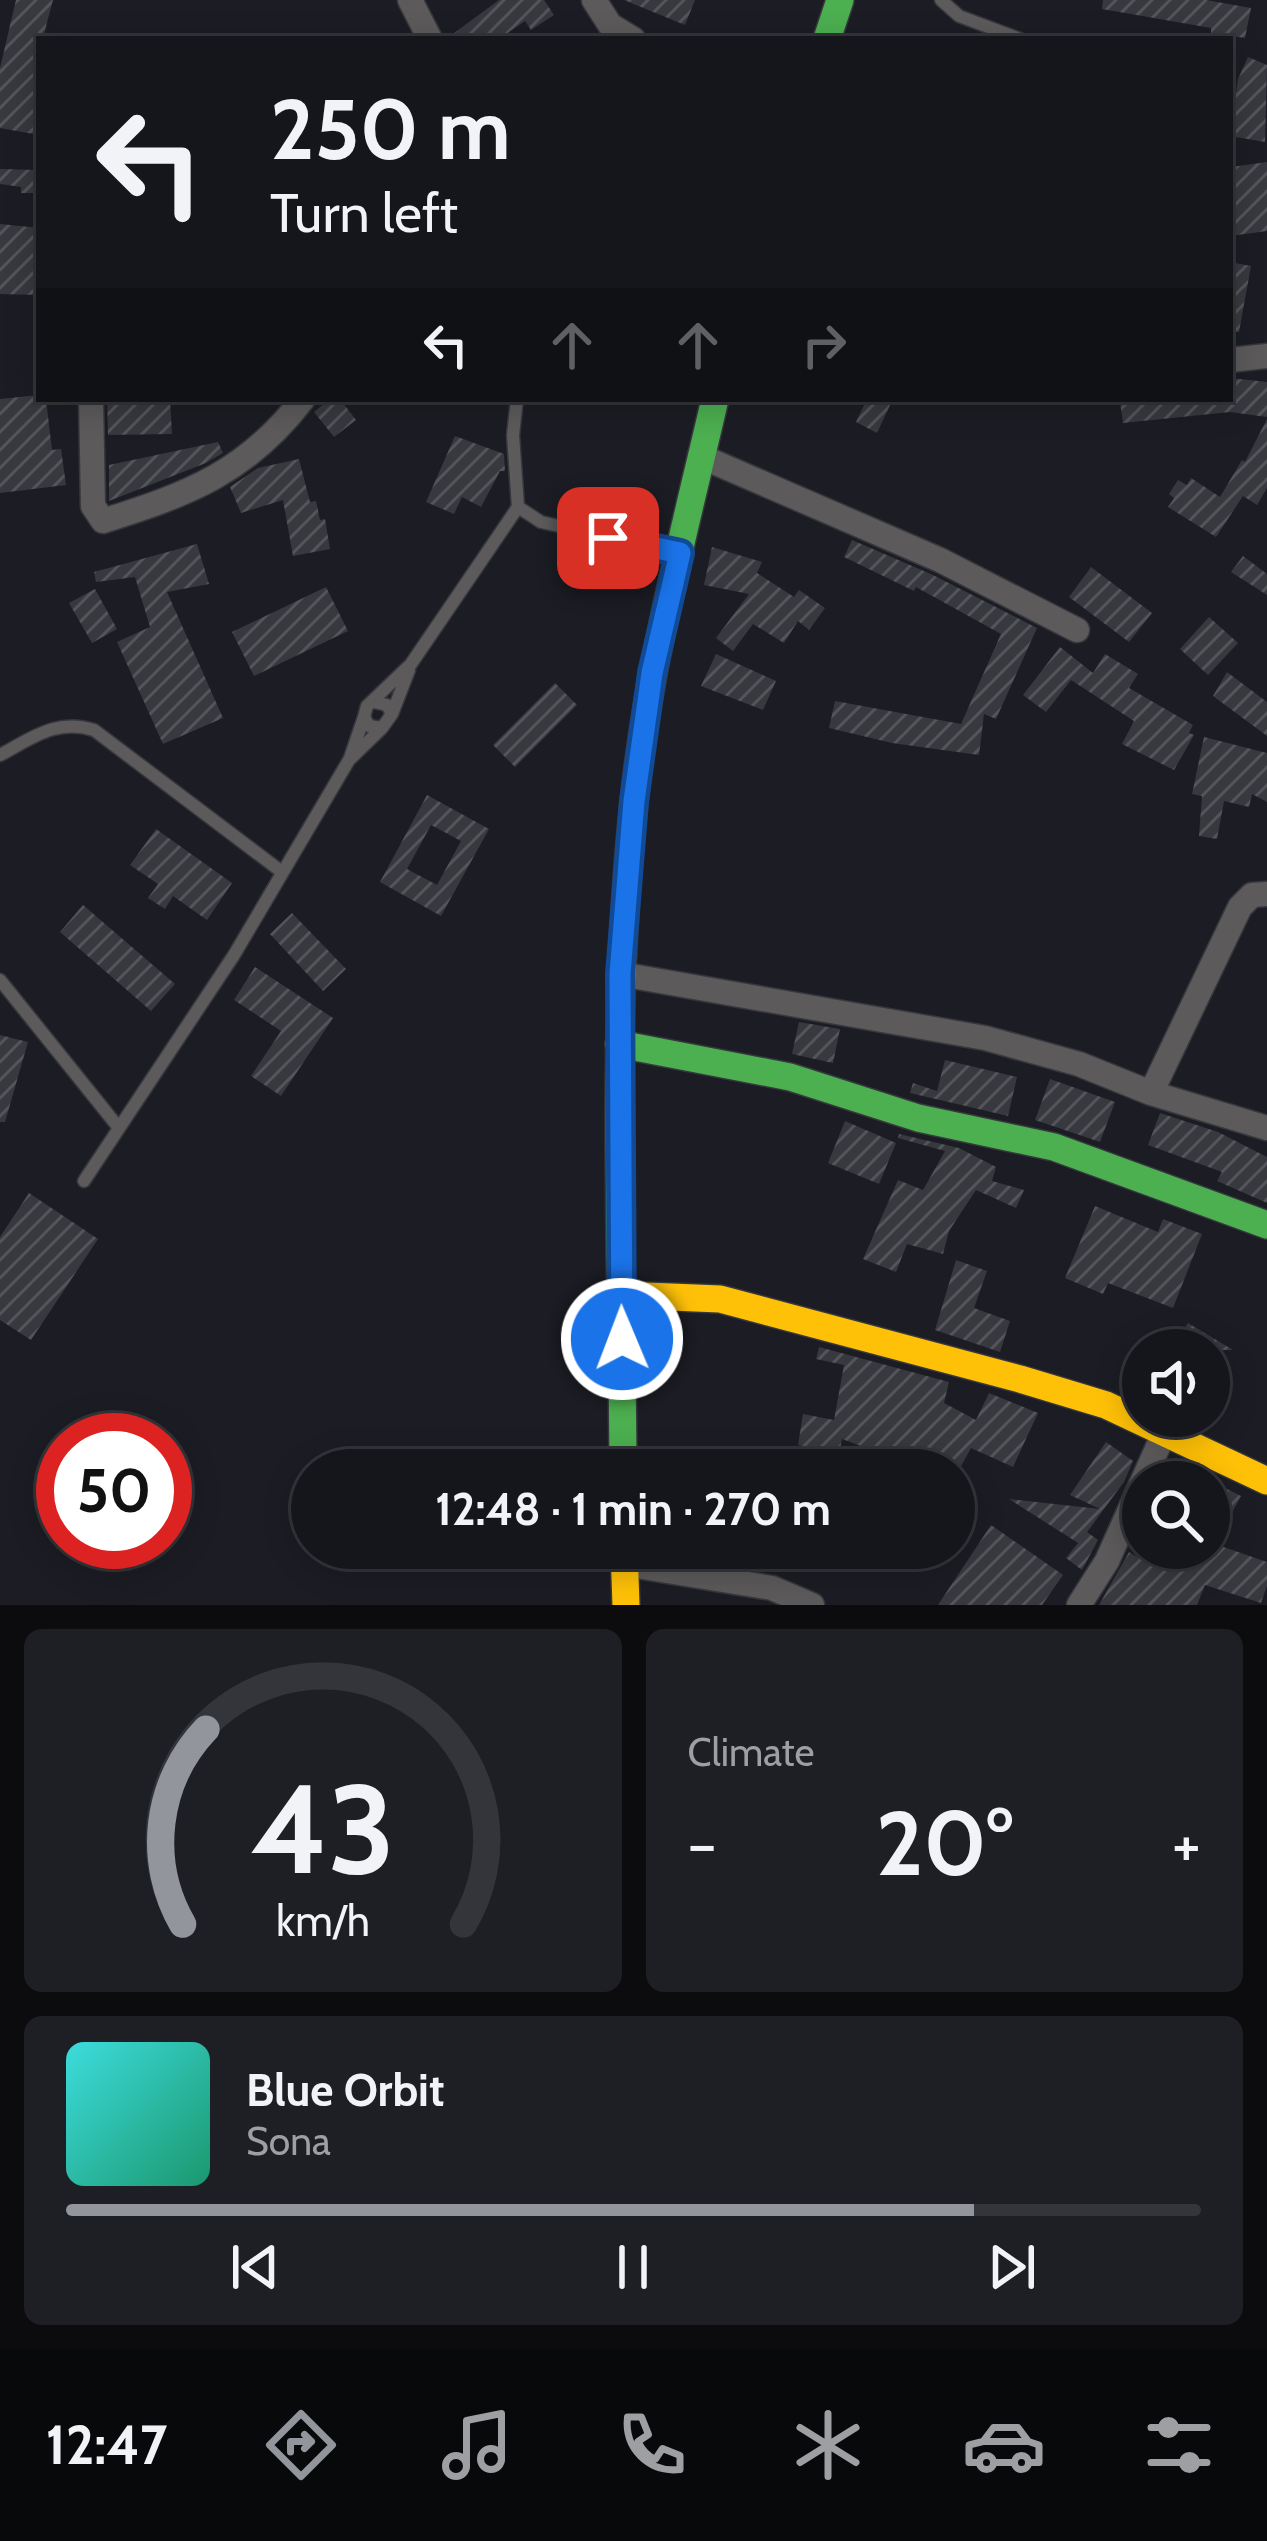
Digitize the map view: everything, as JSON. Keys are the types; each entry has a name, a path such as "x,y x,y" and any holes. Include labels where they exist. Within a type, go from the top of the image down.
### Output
{"street":[{"path":"410,0 428,36"},
{"path":"594,0 610,25 628,36"},
{"path":"828,36 840,0"},
{"path":"1233,360 1267,356"},
{"path":"92,402 93,506 103,521 157,504 214,478 257,452 301,402"},
{"path":"623,1449 620,974 634,801 652,673 714,402"},
{"path":"700,456 940,560 1077,629"},
{"path":"1151,1093 1229,925 1252,895 1267,894"},
{"path":"620,974 985,1038 1079,1064 1151,1093 1267,1128"},
{"path":"620,1044 790,1077 918,1118 1054,1147 1267,1225"},
{"path":"621,1295 720,1299 1122,1412"},
{"path":"1079,1605 1107,1561 1162,1437"},
{"path":"1177,1437 1267,1481"},
{"path":"625,1569 626,1605"},
{"path":"684,1569 772,1588 812,1605"}],"lane":[{"path":"941,0 959,16 1012,36"},
{"path":"350,760 352,741 367,706 411,664 518,507 513,435 517,402"},
{"path":"518,507 541,522 680,553"},
{"path":"84,1181 234,955 350,760 392,714 411,664"},
{"path":"374,702 387,705 392,714"},
{"path":"364,717 369,726 382,728"},
{"path":"0,755 70,722 94,730 282,872"},
{"path":"0,980 119,1128"}],"building":[{"path":"16,0 53,0 44,34 36,36 36,134 0,128 0,68"},
{"path":"499,0 544,0 554,15 531,30 525,21 503,36 450,36"},
{"path":"624,0 695,0 685,25"},
{"path":"1103,0 1206,0 1251,8 1245,38 1102,9"},
{"path":"1248,57 1267,65 1265,142 1233,137 1238,79"},
{"path":"1267,162 1267,231 1233,236 1233,167"},
{"path":"0,169 36,170 36,193 21,193 21,187 0,184"},
{"path":"0,224 36,228 36,295 0,294"},
{"path":"1233,263 1251,266 1239,332 1233,332"},
{"path":"1233,378 1267,382 1267,417 1230,412 1123,423 1120,402 1233,402"},
{"path":"36,395 36,402 46,402 52,450 61,449 66,485 0,493 0,399"},
{"path":"107,402 170,402 172,434 108,435"},
{"path":"326,402 342,402 356,420 334,437 314,412"},
{"path":"866,402 892,402 877,433 856,422"},
{"path":"1267,419 1267,488 1257,505 1243,496 1216,537 1168,507 1178,480 1187,485 1191,478 1220,497"},
{"path":"455,436 504,454 505,471 500,471 481,507 462,497 454,514 426,502"},
{"path":"218,442 223,453 206,463 109,501 109,465"},
{"path":"299,459 310,502 316,501 320,520 325,519 330,549 293,556 283,500 241,513 230,487 258,468"},
{"path":"852,540 1037,628 996,719 984,714 979,755 892,743 829,728 835,701 961,724 1001,634 916,587 914,591 844,557"},
{"path":"197,544 209,584 167,592 223,718 163,744 117,642 150,627 135,577 96,582 94,572"},
{"path":"712,547 762,562 757,573 794,597 799,590 825,608 809,630 798,621 784,643 753,624 733,651 716,638 749,594 704,585"},
{"path":"1243,556 1267,574 1267,595 1231,572"},
{"path":"1091,567 1152,613 1129,642 1069,597"},
{"path":"326,587 348,631 254,676 232,632"},
{"path":"95,589 117,629 92,643 69,603"},
{"path":"1209,617 1238,643 1208,675 1180,649"},
{"path":"1060,647 1093,673 1105,654 1138,674 1129,688 1193,725 1189,733 1194,735 1174,770 1122,744 1134,721 1071,680 1046,712 1023,695"},
{"path":"716,654 776,681 763,710 701,686"},
{"path":"1227,672 1267,702 1267,736 1213,696"},
{"path":"555,683 577,705 515,767 493,745"},
{"path":"1204,737 1267,753 1267,802 1252,794 1249,807 1224,801 1217,839 1199,836 1202,796 1192,794"},
{"path":"427,795 489,829 441,916 380,882","holes":["431,825 461,841 437,885 407,869"]},
{"path":"156,829 232,883 207,920 173,896 165,909 148,898 158,884 130,865"},
{"path":"83,905 175,984 151,1011 60,932"},
{"path":"292,913 346,969 323,991 270,934"},
{"path":"255,967 333,1018 281,1096 251,1076 281,1031 234,1000"},
{"path":"799,1022 840,1029 833,1063 792,1054"},
{"path":"0,1035 28,1042 5,1122 0,1122"},
{"path":"945,1060 1017,1077 1008,1116 910,1093 913,1083 937,1091"},
{"path":"1050,1079 1115,1102 1100,1142 1035,1120"},
{"path":"1160,1113 1218,1132 1267,1157 1267,1203 1217,1181 1222,1172 1148,1145"},
{"path":"845,1121 896,1143 879,1184 828,1163"},
{"path":"899,1134 959,1148 996,1167 992,1181 1024,1190 1016,1208 976,1190 949,1231 943,1254 907,1244 896,1272 863,1259 898,1180 923,1190 945,1151 898,1138"},
{"path":"29,1193 98,1239 31,1340 0,1320 0,1237"},
{"path":"1095,1206 1158,1232 1163,1219 1202,1234 1173,1308 1108,1283 1103,1294 1065,1278"},
{"path":"956,1260 987,1271 974,1308 1010,1321 1000,1352 935,1330"},
{"path":"819,1347 949,1382 944,1403 976,1420 989,1393 1038,1413 1013,1467 971,1448 869,1449 842,1439 840,1449 798,1445 803,1414 834,1420 844,1365 816,1359"},
{"path":"1106,1442 1133,1461 1122,1461 1122,1485 1087,1532 1098,1540 1082,1570 1066,1558 1078,1543 1009,1499 1100,1509 1070,1495"},
{"path":"1230,1490 1241,1496 1230,1516"},
{"path":"991,1525 1063,1575 1042,1605 938,1605 962,1569 975,1569 975,1549"},
{"path":"1230,1549 1267,1562 1261,1603 1205,1585 1197,1605 1099,1605 1122,1564 1122,1569 1230,1569"}],"traffic: fast":[{"path":"828,36 840,0"},
{"path":"623,1449 619,1136 622,969 634,802 668,600 714,402"},
{"path":"619,1044 790,1077 918,1118 1054,1147 1267,1225"}],"traffic: slow":[{"path":"621,1295 720,1299 1020,1379 1106,1405 1267,1481"},
{"path":"625,1569 626,1605"}],"route":[{"path":"608,538 680,553 652,673 634,801 620,974 622,1339"}]}
